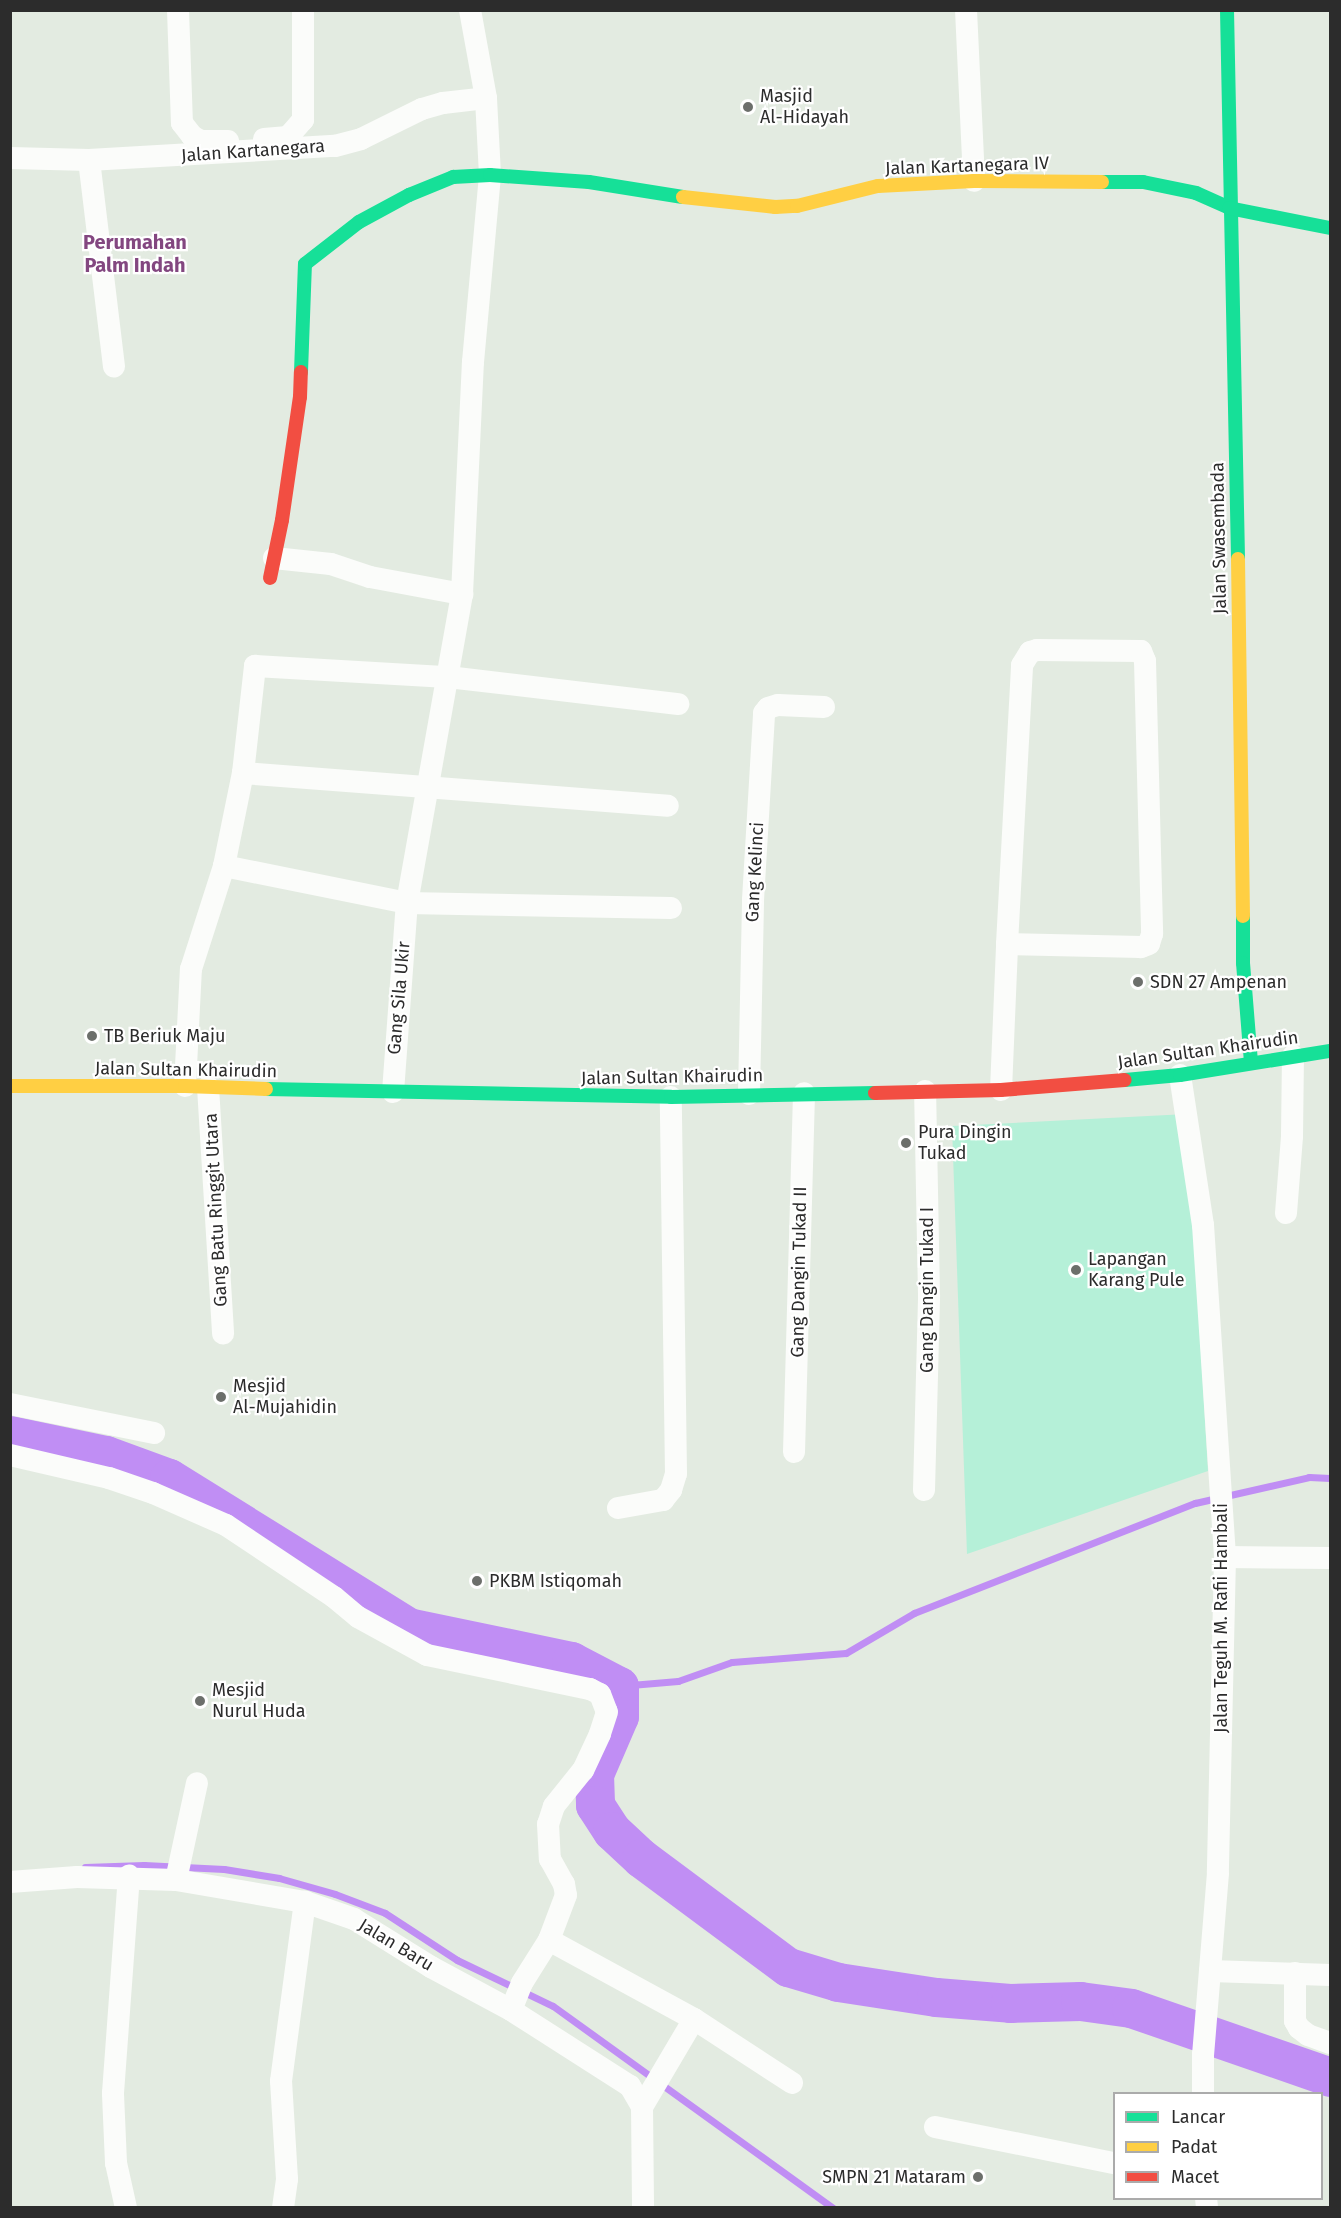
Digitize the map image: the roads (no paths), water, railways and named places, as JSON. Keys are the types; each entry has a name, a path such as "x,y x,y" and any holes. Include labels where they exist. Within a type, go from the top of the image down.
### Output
{"street":[{"path":"178,10 181,118 192,136 212,142 284,138 298,128 304,111 303,10"},
{"name":"Gang Sila Ukir","path":"393,1092 407,903 462,594 473,362 490,175 486,98 470,10"},
{"path":"966,10 974,181"},
{"name":"Jalan Swasembada","path":"1227,10 1230,122 1228,208 1242,717 1243,963 1251,1064"},
{"name":"Jalan Kartanegara","path":"10,158 89,160 335,146 361,139 422,109 443,103 486,98"},
{"path":"89,160 114,366"},
{"name":"Jalan Kartanegara IV","path":"272,568 286,498 301,386 305,264 344,232 389,205 453,177 490,175 589,182 680,197 775,207 816,202 878,186 974,181 1143,182 1196,193 1228,208 1330,228"},
{"path":"272,568 331,564 370,577 462,594"},
{"path":"1001,1090 1007,944 1024,658 1037,650 1134,648 1140,651 1145,661 1152,934 1149,944 1141,947 1007,944"},
{"path":"185,1086 191,969 224,866 243,773 255,666 448,677 678,704"},
{"name":"Gang Kelinci","path":"749,1094 753,900 764,713 768,708 778,705 824,707"},
{"path":"243,773 668,806"},
{"path":"224,866 407,903 671,908"},
{"name":"Jalan Sultan Khairudin","path":"10,1086 185,1086 670,1097 1001,1090 1180,1076 1330,1051"},
{"path":"1286,1214 1292,1136 1293,1056"},
{"name":"Jalan Teguh M. Rafii Hambali","path":"1180,1076 1203,1226 1225,1557 1218,1873 1203,2054 1203,2092"},
{"name":"Gang Batu Ringgit Utara","path":"208,1087 223,1334"},
{"name":"Gang Dangin Tukad I","path":"924,1490 928,1295 925,1091"},
{"name":"Gang Dangin Tukad II","path":"794,1452 804,1093"},
{"path":"618,1508 663,1500 671,1490 676,1474 670,1097"},
{"path":"10,1404 154,1433"},
{"path":"10,1455 57,1464 120,1482 153,1493 226,1526 334,1597 358,1617 426,1655 590,1689 600,1694 608,1712 600,1734 583,1770 554,1806 548,1824 550,1859 564,1884 566,1895 549,1940 522,1983 511,2010"},
{"path":"1225,1557 1330,1558"},
{"path":"177,1871 197,1783"},
{"name":"Jalan Baru","path":"10,1882 129,1876 177,1871 305,1902 354,1919 431,1966 511,2010 617,2076 630,2086 643,2103"},
{"path":"126,2208 116,2163 113,2093 129,1876"},
{"path":"283,2208 287,2179 281,2081 305,1902"},
{"path":"549,1940 694,2019 792,2083"},
{"path":"1209,1979 1295,1973 1330,1975"},
{"path":"1295,1973 1295,2021 1299,2028 1308,2035 1330,2043"},
{"path":"643,2208 643,2103 694,2019"},
{"path":"934,2127 1113,2163"}],"waterway":[{"path":"10,1435 106,1455 169,1478 408,1627 571,1661 619,1686 619,1716 594,1774 595,1805 612,1831 641,1858 788,1967 838,1982 936,1997 1010,2003 1080,2001 1131,2008 1330,2077"},
{"path":"619,1686 678,1681 732,1662 846,1653 914,1613 1195,1503 1309,1477 1330,1478"},
{"path":"85,1867 144,1865 224,1869 279,1878 335,1894 385,1913 457,1960 553,2006 833,2208"}],"place":[{"name":"Masjid Al-Hidayah","path":"748,107"},
{"name":"SDN 27 Ampenan","path":"1138,982"},
{"name":"TB Beriuk Maju","path":"92,1036"},
{"name":"Pura Dingin Tukad","path":"906,1143"},
{"name":"Lapangan Karang Pule","path":"1076,1270"},
{"name":"Mesjid Al-Mujahidin","path":"221,1397"},
{"name":"PKBM Istiqomah","path":"477,1581"},
{"name":"Mesjid Nurul Huda","path":"200,1701"},
{"name":"SMPN 21 Mataram","path":"978,2177"}],"district":[{"name":"Perumahan Palm Indah","path":"135,254"}]}
